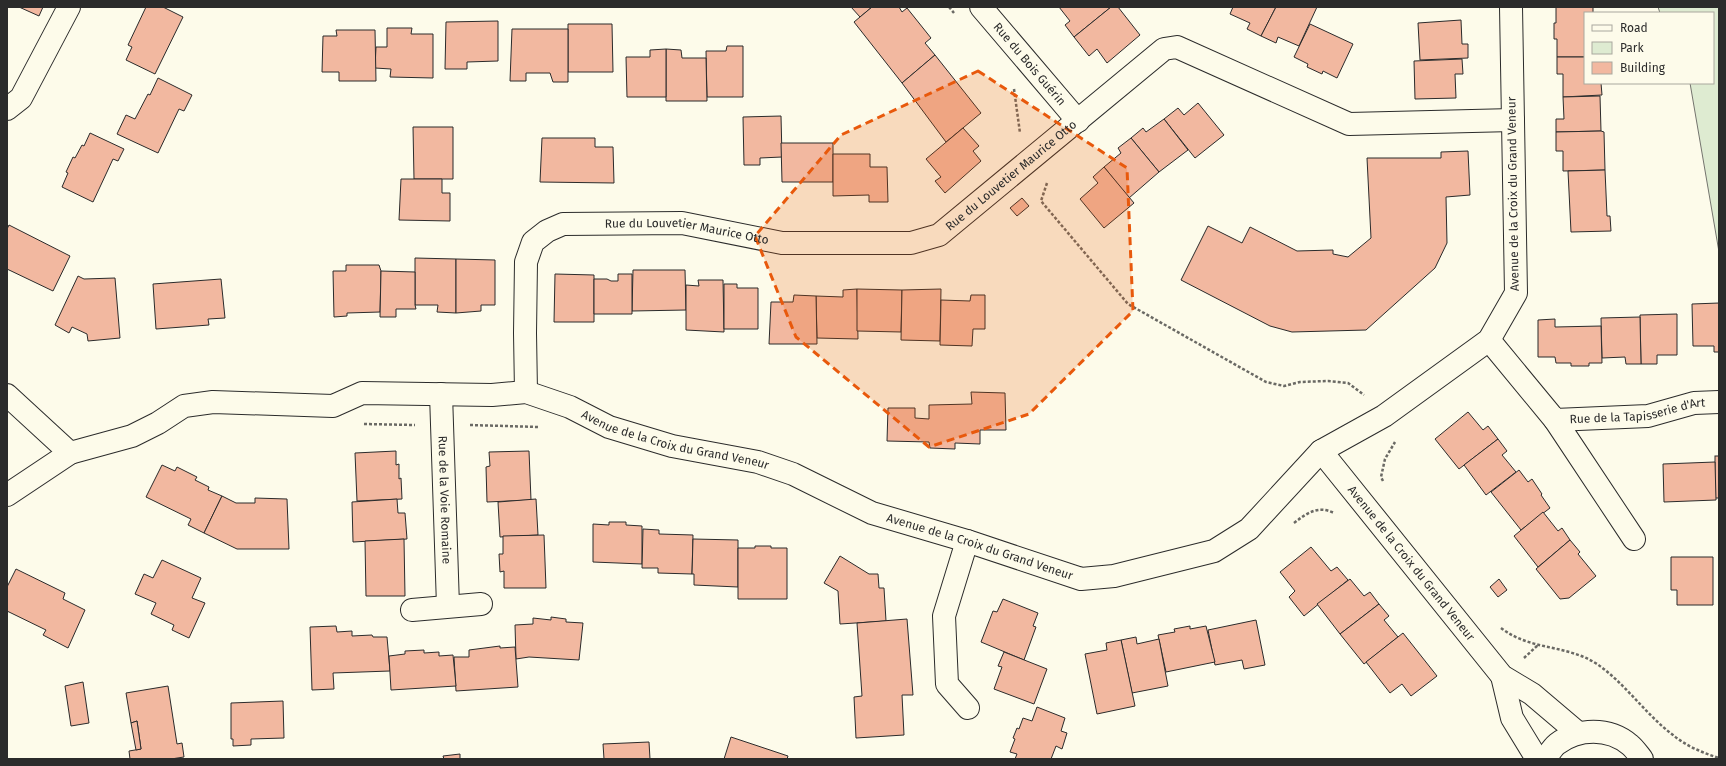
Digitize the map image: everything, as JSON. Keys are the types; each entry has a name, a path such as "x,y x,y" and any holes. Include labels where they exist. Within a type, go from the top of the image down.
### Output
{"street":[{"path":"7,109 21,98 69,7"},
{"name":"Rue du Bois Guérin","path":"981,7 1078,121"},
{"name":"Avenue de la Croix du Grand Veneur","path":"7,495 70,453 132,436 158,424 184,406 213,402 333,406 362,393 492,395 526,392 570,407 608,427 672,446 758,462 793,474 872,513 967,541 1081,579 1114,576 1214,551 1249,529 1321,450 1384,416 1489,340 1516,293 1511,7"},
{"name":"Rue du Louvetier Maurice Otto","path":"526,392 524,333 526,262 533,242 547,231 563,224 682,224 782,243 911,243 940,235 1164,49 1177,47 1349,124 1513,120"},
{"name":"Rue de la Tapisserie d'Art","path":"1489,340 1555,420 1634,539"},
{"name":"Rue de la Voie Romaine","path":"441,394 448,606"},
{"path":"7,395 70,453"},
{"name":"Rue de la Tapisserie d'Art","path":"1555,420 1648,416 1694,403 1719,402"},
{"name":"Avenue de la Croix du Grand Veneur","path":"1321,450 1502,676 1532,694 1578,733"},
{"path":"967,541 944,616 947,684 968,708"},
{"path":"412,610 481,604"},
{"name":"Avenue de la Croix du Grand Veneur","path":"1502,676 1512,718 1538,759"},
{"path":"1545,759 1556,745 1578,733 1596,731 1614,735 1630,745 1642,759"}],"path":[{"path":"949,7 959,19"},
{"path":"1013,86 1021,140"},
{"path":"1048,180 1041,201 1128,304 1266,382 1284,386 1300,382 1321,381 1348,384 1369,398 1396,431 1394,444 1385,459 1381,477 1384,483"},
{"path":"359,423 420,426"},
{"path":"1497,623 1516,638 1538,645 1570,651 1588,659 1618,681 1673,735 1704,753 1719,758"}],"highlighted area":[{"path":"978,71 1127,168 1133,311 1029,414 929,447 796,337 755,236 841,135"}],"green space":[{"path":"1658,7 1719,7 1719,252 1690,84 1714,84 1714,12 1660,12"}],"building":[{"path":"19,7 43,7 39,16"},
{"path":"146,7 163,7 183,17 155,74 126,60 132,47 128,45"},
{"path":"851,7 872,7 860,17"},
{"path":"872,7 899,7 902,12 907,8 931,38 925,43 935,55 902,83 854,22"},
{"path":"1059,7 1111,7 1074,37 1065,25 1070,21"},
{"path":"1111,7 1118,7 1140,35 1107,63 1097,49 1089,56 1074,37"},
{"path":"1233,7 1276,7 1261,36 1247,29 1250,23 1230,14"},
{"path":"1276,7 1317,7 1299,46 1278,37 1276,43 1261,36"},
{"path":"1556,7 1593,7 1593,12 1584,12 1584,57 1557,57 1557,39 1554,39 1554,23 1556,23"},
{"path":"1461,20 1462,44 1468,44 1468,58 1420,60 1418,23"},
{"path":"498,21 498,61 467,62 467,69 445,69 446,22"},
{"path":"568,24 612,24 613,72 568,72"},
{"path":"1310,24 1353,44 1337,78 1323,71 1322,74 1307,67 1308,64 1294,57"},
{"path":"387,28 412,28 411,34 433,34 433,78 390,77 391,69 375,68 376,47 387,47"},
{"path":"512,29 568,29 568,82 553,82 550,73 526,73 526,81 510,81"},
{"path":"336,30 375,30 376,81 339,81 339,72 322,72 323,36 337,36"},
{"path":"727,46 743,46 743,97 707,97 706,51 726,51"},
{"path":"666,49 681,50 682,58 706,58 707,101 666,101"},
{"path":"666,49 666,97 627,97 626,57 650,57 650,50"},
{"path":"935,55 981,113 946,142 902,83"},
{"path":"1557,57 1584,57 1584,84 1601,84 1602,95 1563,97 1563,74 1557,74"},
{"path":"1462,59 1463,74 1455,74 1456,98 1415,99 1414,61"},
{"path":"158,78 192,95 184,111 179,109 158,153 117,134 126,115 135,119 148,94 150,95"},
{"path":"1600,96 1601,131 1556,132 1556,119 1564,119 1563,97"},
{"path":"1198,103 1224,135 1195,158 1164,119 1178,108 1184,115"},
{"path":"781,116 782,157 760,158 760,165 744,165 743,117"},
{"path":"1164,119 1188,150 1159,172 1131,138 1143,128 1146,132"},
{"path":"413,127 453,127 453,179 414,179"},
{"path":"963,128 979,146 973,151 981,161 945,193 935,181 941,177 926,159"},
{"path":"1556,132 1604,132 1605,170 1563,171 1563,151 1556,151"},
{"path":"90,133 124,149 118,161 113,159 93,202 62,187 68,173 66,172 73,157 75,158 82,145 84,146"},
{"path":"542,138 595,138 595,147 613,147 614,183 540,182"},
{"path":"1131,138 1159,172 1129,198 1104,167 1121,153 1118,148"},
{"path":"781,143 833,143 833,182 782,182"},
{"path":"1468,151 1470,195 1446,197 1447,243 1435,268 1366,330 1292,332 1270,326 1181,280 1208,226 1242,243 1250,227 1297,251 1333,250 1333,254 1348,257 1371,238 1367,158 1441,158 1441,152"},
{"path":"833,154 870,154 870,167 887,167 888,202 869,202 869,195 833,196"},
{"path":"1104,167 1134,203 1104,228 1080,199 1098,183 1093,177"},
{"path":"1605,170 1607,216 1610,216 1611,231 1571,232 1568,171"},
{"path":"401,179 442,179 442,193 450,193 450,221 399,220"},
{"path":"1022,198 1029,206 1017,216 1010,208"},
{"path":"9,225 70,256 53,291 7,269 7,229"},
{"path":"415,258 456,259 456,313 437,312 438,305 415,305"},
{"path":"456,259 495,260 495,305 481,305 481,311 456,313"},
{"path":"346,265 379,265 381,271 380,312 347,313 347,316 334,317 333,271 346,271"},
{"path":"633,270 685,270 686,310 632,311"},
{"path":"381,271 415,272 416,309 396,309 396,317 380,317"},
{"path":"555,274 594,275 594,322 554,322"},
{"path":"618,274 632,274 632,314 594,314 594,279 618,281"},
{"path":"78,276 84,279 115,278 120,338 88,341 87,334 72,327 69,333 55,325"},
{"path":"221,279 225,318 208,319 209,325 156,329 153,284"},
{"path":"698,280 723,280 724,332 686,330 686,285 699,286"},
{"path":"724,284 737,284 737,288 758,288 758,329 724,329"},
{"path":"857,289 858,339 817,338 816,296 843,297 843,290"},
{"path":"857,289 902,290 901,332 857,331"},
{"path":"941,289 940,341 901,340 902,290"},
{"path":"794,295 816,296 817,344 769,344 771,302 793,302"},
{"path":"971,295 985,295 985,329 973,329 972,346 940,345 941,300 970,301"},
{"path":"1719,303 1719,352 1714,352 1714,346 1693,346 1692,304"},
{"path":"1677,314 1677,355 1657,355 1657,364 1641,364 1640,315"},
{"path":"1640,317 1641,364 1626,364 1625,357 1602,358 1601,318"},
{"path":"1555,319 1555,327 1601,326 1602,363 1589,363 1589,366 1571,366 1571,363 1556,363 1555,357 1538,357 1538,320"},
{"path":"971,392 1005,393 1006,430 980,430 980,444 955,443 955,449 930,448 929,442 887,441 888,408 915,408 915,418 929,419 929,405 972,404"},
{"path":"1468,412 1483,430 1488,426 1498,439 1459,469 1435,439"},
{"path":"1498,439 1507,451 1502,455 1516,472 1486,495 1464,465"},
{"path":"396,451 396,465 399,464 399,479 401,478 402,499 357,501 355,453"},
{"path":"529,451 531,500 487,502 486,467 490,466 489,452"},
{"path":"1715,456 1719,456 1719,498 1715,498"},
{"path":"1715,462 1716,500 1664,502 1663,464"},
{"path":"162,465 175,471 177,467 197,477 195,480 209,487 208,490 222,496 204,533 188,525 191,519 146,497"},
{"path":"1519,470 1528,482 1532,479 1550,508 1521,530 1491,492"},
{"path":"222,496 236,503 255,503 255,498 287,499 289,549 237,549 204,533"},
{"path":"397,499 398,513 405,513 407,539 353,542 352,502"},
{"path":"536,499 538,535 500,537 498,502"},
{"path":"1543,512 1558,531 1562,528 1570,540 1538,567 1514,536"},
{"path":"609,522 626,522 626,525 642,526 642,564 593,562 593,524 609,525"},
{"path":"643,529 659,530 659,534 693,535 692,574 658,573 658,568 642,568"},
{"path":"544,535 546,588 504,588 504,571 500,572 499,554 503,554 503,536"},
{"path":"404,539 405,596 366,596 365,541"},
{"path":"693,539 738,540 738,587 694,585 694,574 692,574"},
{"path":"1570,540 1580,552 1578,554 1596,576 1569,598 1560,599 1536,569"},
{"path":"755,546 787,548 787,599 738,599 738,548 755,548"},
{"path":"1311,547 1331,571 1337,567 1348,580 1304,616 1289,597 1295,591 1280,572"},
{"path":"840,556 869,574 878,574 879,588 884,588 886,621 840,624 838,591 824,583"},
{"path":"1671,557 1713,557 1713,605 1677,605 1677,590 1671,590"},
{"path":"162,560 201,578 192,598 205,603 189,638 172,630 174,625 151,614 156,603 135,594 144,574 153,578"},
{"path":"16,569 65,593 63,599 85,610 68,648 43,635 46,630 7,611 7,587"},
{"path":"1350,579 1364,596 1370,592 1379,604 1340,634 1317,604"},
{"path":"1499,579 1507,590 1498,597 1490,587"},
{"path":"1003,599 1038,613 1033,626 1036,627 1024,660 981,642 993,611 997,612"},
{"path":"1379,604 1389,616 1384,620 1398,637 1364,664 1340,634"},
{"path":"551,617 566,619 566,622 583,623 579,660 529,657 516,659 515,625 533,624 533,618 551,620"},
{"path":"907,619 913,695 902,695 904,735 856,738 854,697 862,696 857,623"},
{"path":"1256,620 1265,665 1244,669 1242,660 1215,665 1208,630"},
{"path":"336,626 337,632 352,631 352,636 372,635 373,637 387,637 390,671 333,673 334,689 312,690 310,627"},
{"path":"1190,626 1190,629 1206,626 1215,662 1166,672 1158,635 1175,632 1174,629"},
{"path":"1403,633 1437,676 1411,696 1402,684 1390,693 1366,662"},
{"path":"1136,637 1137,644 1159,639 1168,686 1132,693 1121,640"},
{"path":"1121,640 1135,706 1097,714 1085,654 1107,650 1106,643"},
{"path":"500,646 500,648 515,647 518,687 456,691 454,657 469,657 469,650"},
{"path":"424,650 424,653 439,652 439,656 453,655 456,686 391,690 389,656 405,654 405,651"},
{"path":"1004,652 1047,669 1034,704 994,689 1002,667 998,666"},
{"path":"83,682 89,723 71,726 65,686"},
{"path":"168,686 177,744 182,743 184,757 171,759 130,759 129,751 141,749 137,721 131,723 126,693"},
{"path":"283,701 284,738 251,739 251,745 233,746 233,739 231,739 231,703"},
{"path":"1037,707 1065,718 1061,731 1067,733 1062,749 1056,746 1051,759 1015,759 1017,754 1010,752 1017,728 1019,729 1023,718 1032,721"},
{"path":"137,721 141,749 136,750 131,723"},
{"path":"731,737 788,756 787,759 724,759"},
{"path":"649,742 650,759 604,759 603,744"},
{"path":"460,754 460,759 444,759 443,756"}]}
